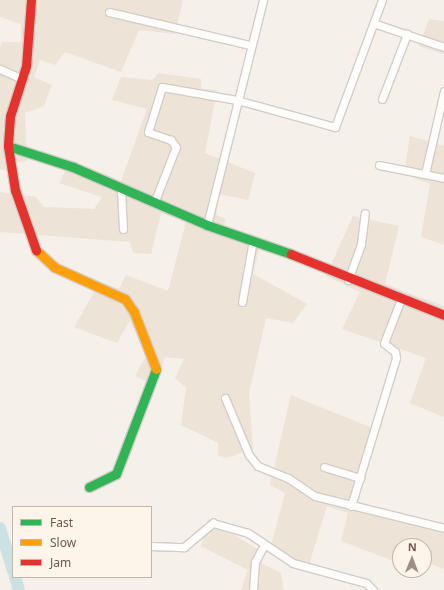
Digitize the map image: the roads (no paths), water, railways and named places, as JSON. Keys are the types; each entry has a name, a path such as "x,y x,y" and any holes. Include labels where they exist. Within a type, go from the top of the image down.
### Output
{"street":[{"path":"29,0 26,66 22,80 12,103 8,146 15,190 36,251 54,267 125,299 134,312 156,371 142,399 116,474 109,480 89,487"},
{"path":"207,225 250,45 263,0"},
{"path":"154,203 176,147 171,140 148,132 160,89 165,86 237,100 335,127 376,24 382,0"},
{"path":"109,12 250,45"},
{"path":"376,24 444,47"},
{"path":"382,99 407,34"},
{"path":"0,69 22,80"},
{"path":"425,174 444,91"},
{"path":"8,146 74,167 121,190 207,225 254,240 348,280 444,315"},
{"path":"378,165 444,178"},
{"path":"121,190 123,229"},
{"path":"348,280 361,244 365,213"},
{"path":"242,302 254,240"},
{"path":"351,506 396,358 395,352 384,343 401,299"},
{"path":"225,398 249,455 258,466 288,478 308,493 351,506 444,528"},
{"path":"324,467 360,478"},
{"path":"152,546 184,547 213,523 241,530 293,563 366,583 373,590"},
{"path":"253,590 255,562 264,544"}],"waterway":[{"path":"0,528 12,568"},
{"path":"15,578 19,590"}]}
